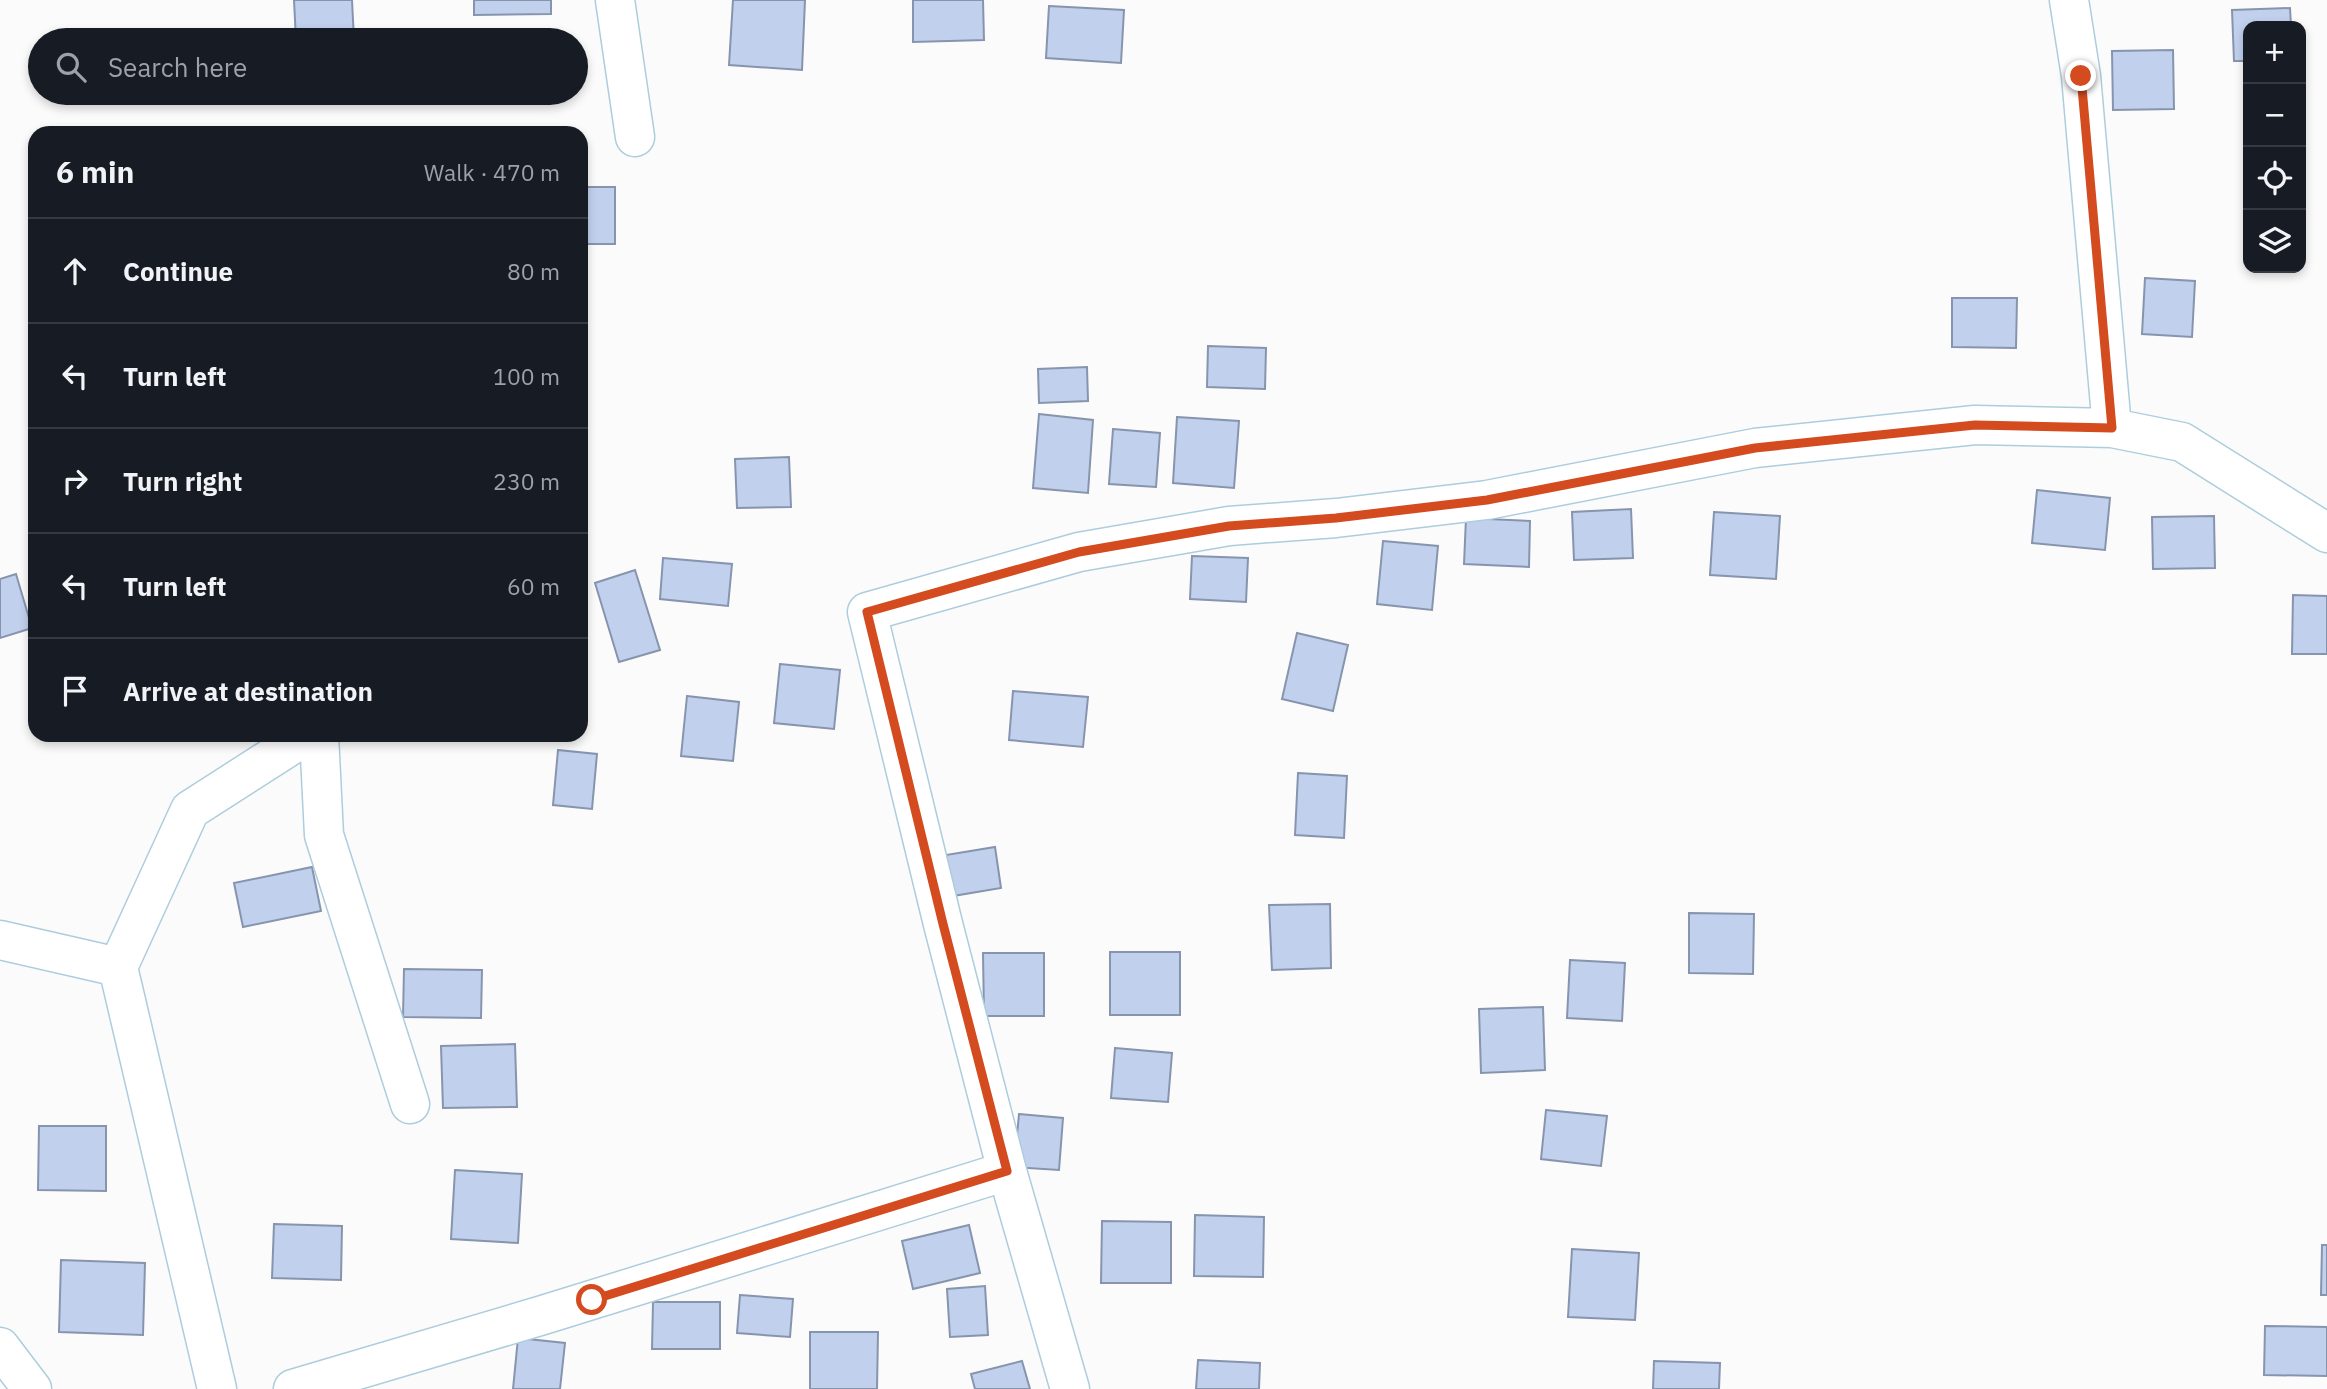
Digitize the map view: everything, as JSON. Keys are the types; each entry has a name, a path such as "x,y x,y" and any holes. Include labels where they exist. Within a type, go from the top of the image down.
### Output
{"street":[{"path":"615,0 635,136"},
{"path":"2069,0 2081,76 2112,428"},
{"path":"1070,1389 1007,1171 867,612 1079,552 1229,526 1336,518 1487,500 1755,448 1975,425 2112,428 2182,442 2327,533"},
{"path":"217,1389 118,967 190,810 296,742"},
{"path":"319,742 324,835 410,1104"},
{"path":"0,940 118,967"},
{"path":"293,1389 582,1303 1007,1171"},
{"path":"0,1347 32,1389"}],"building":[{"path":"294,0 352,0 353,28 295,28"},
{"path":"474,0 551,0 551,14 474,15"},
{"path":"733,0 805,0 802,70 729,65"},
{"path":"913,0 983,0 984,40 913,42"},
{"path":"1049,6 1124,10 1121,63 1046,58"},
{"path":"2290,8 2291,21 2243,21 2243,61 2234,61 2232,10"},
{"path":"2173,50 2174,109 2113,110 2112,51"},
{"path":"588,187 615,187 615,244 588,244"},
{"path":"2145,278 2195,281 2192,337 2142,334"},
{"path":"1952,298 2017,298 2016,348 1952,347"},
{"path":"1208,346 1266,348 1265,389 1207,387"},
{"path":"1087,367 1088,401 1039,403 1038,369"},
{"path":"1039,414 1093,420 1088,493 1033,488"},
{"path":"1177,417 1239,421 1234,488 1173,483"},
{"path":"1113,429 1160,433 1156,487 1109,484"},
{"path":"789,457 791,507 737,508 735,459"},
{"path":"2037,490 2110,498 2105,550 2032,543"},
{"path":"1631,509 1633,558 1574,560 1572,512"},
{"path":"1714,512 1780,516 1776,579 1710,575"},
{"path":"2214,516 2215,568 2153,569 2152,517"},
{"path":"1466,518 1530,521 1529,567 1464,564"},
{"path":"1383,541 1438,546 1432,610 1377,604"},
{"path":"1192,556 1248,558 1246,602 1190,599"},
{"path":"663,558 732,564 728,606 660,599"},
{"path":"635,570 660,650 619,662 595,583"},
{"path":"16,574 28,614 28,629 0,638 0,579"},
{"path":"2293,595 2327,596 2327,654 2292,654"},
{"path":"1297,633 1348,645 1333,711 1282,699"},
{"path":"780,664 840,670 834,729 774,723"},
{"path":"1013,691 1088,697 1083,747 1009,740"},
{"path":"687,696 739,702 733,761 681,756"},
{"path":"558,750 597,754 592,809 553,805"},
{"path":"1298,773 1347,776 1344,838 1295,835"},
{"path":"995,847 1001,888 953,896 946,855"},
{"path":"312,867 321,911 243,927 234,883"},
{"path":"1330,904 1331,968 1272,970 1269,905"},
{"path":"1689,913 1754,914 1753,974 1689,973"},
{"path":"1110,952 1180,952 1180,1015 1110,1015"},
{"path":"983,953 1044,953 1044,1016 984,1016"},
{"path":"1570,960 1625,963 1622,1021 1567,1018"},
{"path":"404,969 482,970 481,1018 403,1017"},
{"path":"1543,1007 1545,1070 1481,1073 1479,1009"},
{"path":"515,1044 517,1107 443,1108 441,1046"},
{"path":"1115,1048 1172,1053 1168,1102 1111,1098"},
{"path":"1546,1110 1607,1116 1601,1166 1541,1159"},
{"path":"1019,1114 1063,1118 1059,1170 1014,1167"},
{"path":"39,1126 106,1126 106,1191 38,1190"},
{"path":"455,1170 522,1174 518,1243 451,1239"},
{"path":"1195,1215 1264,1217 1263,1277 1194,1276"},
{"path":"1102,1221 1171,1222 1171,1283 1101,1283"},
{"path":"274,1224 342,1226 341,1280 272,1278"},
{"path":"969,1225 980,1273 913,1289 902,1241"},
{"path":"2322,1245 2327,1245 2327,1295 2321,1295"},
{"path":"1572,1249 1639,1253 1635,1320 1568,1317"},
{"path":"61,1260 145,1263 143,1335 59,1332"},
{"path":"985,1286 988,1335 950,1337 947,1289"},
{"path":"740,1295 793,1299 790,1337 737,1333"},
{"path":"653,1302 720,1302 720,1349 652,1349"},
{"path":"2265,1326 2327,1327 2327,1376 2264,1375"},
{"path":"810,1332 878,1332 877,1389 810,1389"},
{"path":"518,1338 565,1343 560,1389 513,1389"},
{"path":"1198,1360 1260,1363 1259,1389 1196,1389"},
{"path":"1022,1361 1030,1389 975,1389 971,1374"},
{"path":"1654,1361 1720,1363 1719,1389 1653,1389"}],"route":[{"path":"592,1300 1007,1171 867,612 1079,552 1229,526 1336,518 1487,500 1755,448 1975,425 2112,428 2081,76"}]}
